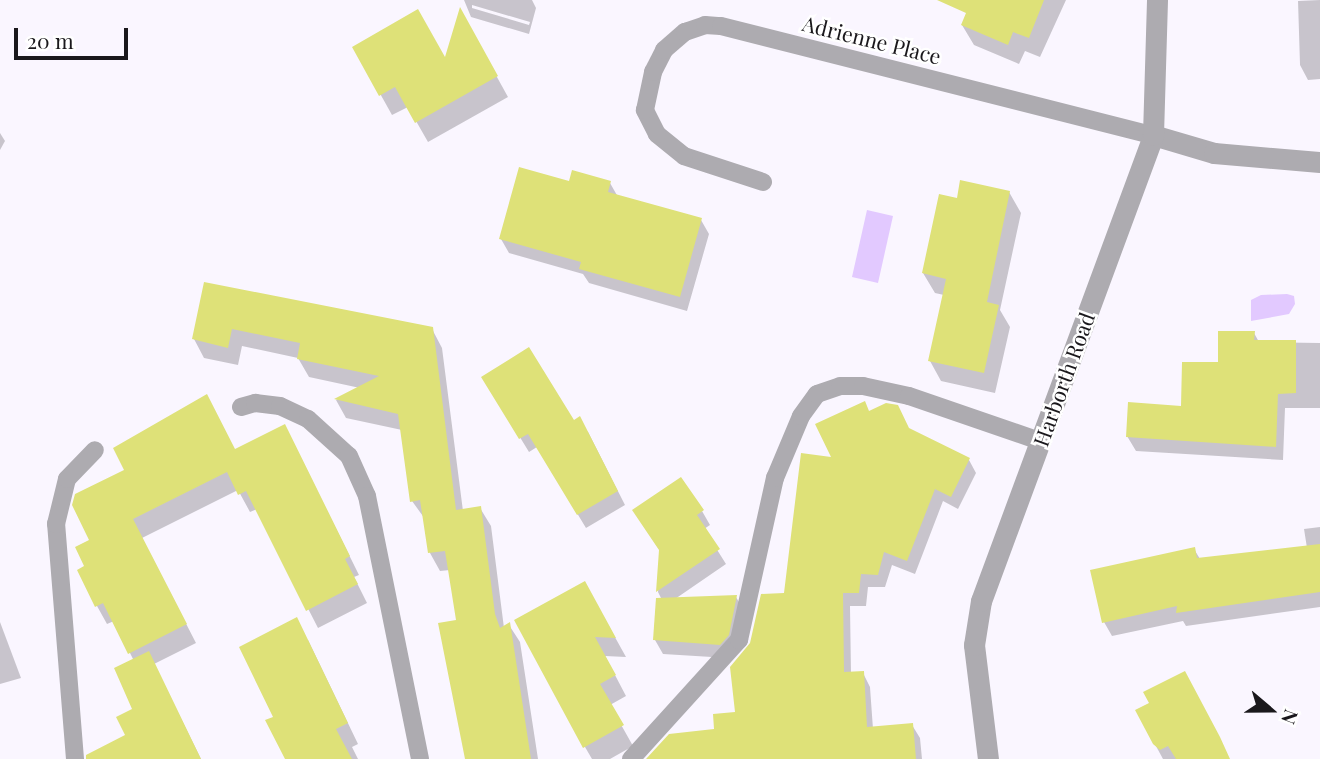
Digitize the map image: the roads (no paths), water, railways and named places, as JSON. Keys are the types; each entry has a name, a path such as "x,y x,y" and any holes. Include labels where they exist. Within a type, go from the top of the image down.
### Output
{"street":[{"name":"Harborth Road","path":"988,759 974,645 994,560 1153,135 1157,0"},
{"path":"1153,135 1214,153 1320,162"}],"lane":[{"name":"Adrienne Place","path":"762,182 684,156 657,134 645,110 653,72 664,50 685,32 705,25 721,26 1153,135"},
{"path":"631,759 739,640 775,478 801,416 817,394 841,386 863,386 909,396 1040,441"},
{"path":"240,407 255,403 280,407 308,419 349,456 367,496 420,759"},
{"path":"75,759 56,524 67,479 95,450"}]}
